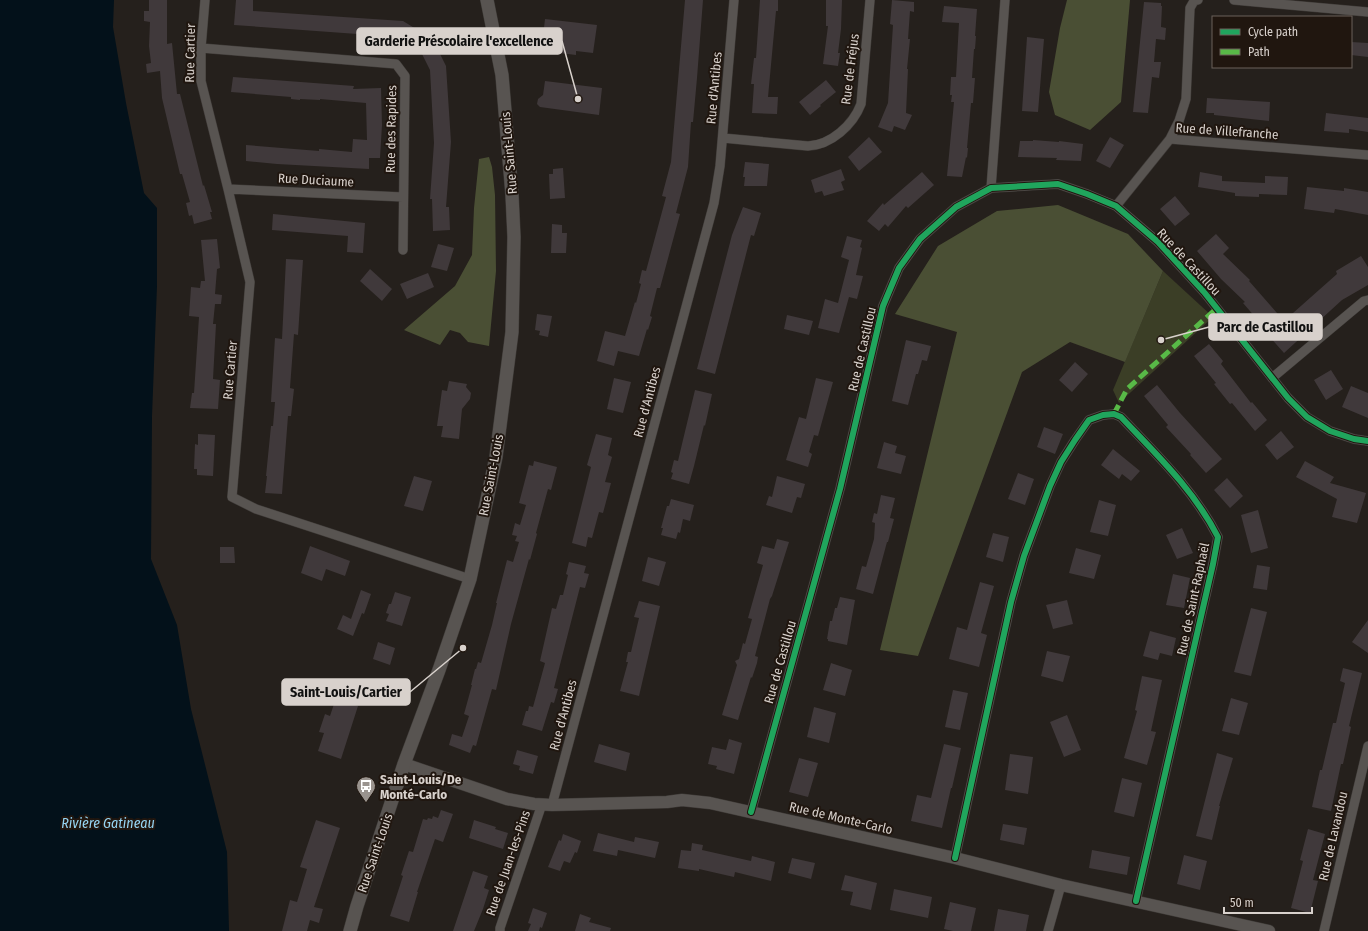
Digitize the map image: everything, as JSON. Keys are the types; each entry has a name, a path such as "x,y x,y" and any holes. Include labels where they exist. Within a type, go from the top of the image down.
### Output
{"main road":[{"name":"Rue Saint-Louis","path":"350,931 404,764 439,670 470,579 496,457 512,332 512,202 502,75 487,0"}],"street":[{"name":"Rue Cartier","path":"205,0 201,48 201,81 250,282 232,497 256,509 470,579"},
{"name":"Rue d'Antibes","path":"547,805 714,203 723,138 734,0"},
{"name":"Rue de Fréjus","path":"723,138 808,146 817,145 826,142 852,121 861,104 870,0"},
{"path":"991,188 1005,0"},
{"path":"1170,139 1179,121 1186,99 1190,8 1194,1 1198,0"},
{"path":"1234,0 1368,12"},
{"name":"Rue des Rapides","path":"201,48 396,64 405,76 403,250"},
{"name":"Rue de Villefranche","path":"1116,206 1170,139 1368,155"},
{"name":"Rue de Castillou","path":"751,812 840,489 883,306 899,268 920,239 956,207 991,188 1058,184 1116,206 1158,242 1204,292 1288,398 1307,417 1330,431 1354,440 1368,441"},
{"name":"Rue Duciaume","path":"228,189 403,197"},
{"path":"1272,378 1364,301 1368,300"},
{"name":"Rue de Saint-Raphaël","path":"955,858 1011,602 1026,549 1050,486 1061,462 1075,440 1089,420 1103,415 1114,414 1120,417 1182,482 1202,510 1218,537 1136,901"},
{"name":"Rue de Lavandou","path":"1324,931 1368,746"},
{"name":"Rue de Monte-Carlo","path":"404,764 507,799 547,805 667,802 682,800 710,803 955,858 1061,885 1269,931"},
{"name":"Rue de Juan-les-Pins","path":"500,931 547,805"},
{"path":"1048,931 1061,885"}],"green space":[{"path":"1067,0 1130,0 1121,102 1090,130 1055,115 1049,92 1060,28"},
{"path":"489,157 492,167 495,195 496,271 489,346 468,342 460,333 450,330 440,345 404,330 455,286 472,255 474,208 479,159"},
{"path":"1058,205 1128,234 1163,271 1125,362 1070,342 1022,372 918,656 880,650 957,332 895,314 938,246 997,211"},
{"path":"1163,271 1213,317 1119,403 1113,390"}],"water":[{"name":"Rivière Gatineau","path":"0,0 114,0 113,27 144,193 157,208 157,286 152,416 151,559 177,625 191,709 227,852 229,931 0,931"}],"building":[{"path":"149,0 167,0 167,44 172,43 177,94 180,94 203,186 204,185 212,212 210,212 212,219 194,224 192,215 189,216 186,203 190,202 182,174 180,174 162,98 160,71 147,73 146,64 151,63 149,46 150,22 144,21 144,11 149,11"},
{"path":"236,0 253,0 253,11 403,21 421,32 414,45 385,29 385,36 234,25"},
{"path":"685,0 703,0 688,167 676,213 680,214 660,288 657,288 650,316 652,317 639,356 618,351 614,366 597,361 605,331 625,336 641,284 639,283 642,270 646,271 666,197 662,196 671,162"},
{"path":"760,0 778,0 768,97 778,97 777,114 752,113 754,84 751,84 754,58 756,58"},
{"path":"826,0 842,0 838,53 840,53 838,66 823,64 828,26 826,26"},
{"path":"892,0 914,2 914,12 910,11 906,113 912,115 905,130 894,126 892,132 878,127 888,103 893,25 890,24"},
{"path":"1144,2 1161,3 1161,27 1166,28 1165,40 1156,39 1154,62 1161,62 1159,78 1152,77 1148,113 1133,112"},
{"path":"944,6 977,9 972,78 975,78 973,103 971,103 967,158 966,157 962,177 947,176 954,102 951,102 952,95 950,95 951,77 956,77 959,23 942,22"},
{"path":"545,19 597,25 593,53 576,51 576,55 560,53 560,49 542,46"},
{"path":"1027,37 1044,39 1038,112 1022,111"},
{"path":"433,40 446,66 451,142 446,207 449,207 450,230 433,231 432,199 430,199 434,143 430,70 419,48"},
{"path":"1352,42 1368,43 1368,57 1352,55"},
{"path":"233,77 354,86 353,89 381,88 382,125 380,158 369,158 369,169 246,161 246,145 352,152 353,139 367,140 366,103 320,99 300,100 291,99 291,97 231,92"},
{"path":"826,80 836,92 810,115 799,102"},
{"path":"545,81 602,88 599,115 540,107 537,104 538,99 543,95"},
{"path":"1207,98 1270,102 1269,121 1206,113"},
{"path":"1326,113 1368,118 1368,132 1349,129 1349,133 1324,131"},
{"path":"869,137 882,152 859,171 848,157"},
{"path":"1110,137 1124,145 1110,168 1096,161"},
{"path":"1033,140 1083,144 1081,161 1056,160 1057,158 1018,157 1020,141"},
{"path":"745,162 769,164 767,186 744,186 745,177 743,177"},
{"path":"563,168 565,198 550,199 549,174 553,174 553,169"},
{"path":"841,169 845,180 841,182 844,190 824,196 822,191 815,193 811,180"},
{"path":"922,172 934,185 908,208 906,206 888,227 885,224 879,231 867,221 883,203 884,205"},
{"path":"1200,172 1222,176 1222,181 1265,183 1265,176 1288,177 1287,195 1259,194 1259,197 1235,196 1235,193 1198,187"},
{"path":"1307,187 1344,191 1344,188 1368,192 1368,215 1335,209 1334,213 1304,209"},
{"path":"1175,196 1190,214 1175,226 1160,209"},
{"path":"743,207 761,213 754,236 751,235 715,374 697,369 732,235"},
{"path":"273,214 365,223 363,253 347,252 348,236 272,230"},
{"path":"552,224 562,225 562,233 567,233 566,253 551,253"},
{"path":"1216,234 1229,248 1223,254 1250,280 1249,281 1284,321 1337,274 1336,271 1361,256 1368,267 1368,285 1342,300 1284,353 1243,303 1245,302 1221,279 1197,251"},
{"path":"847,236 862,240 860,247 862,248 856,275 863,276 857,299 849,297 839,333 818,328 825,299 838,303 849,260 841,257"},
{"path":"217,239 220,268 217,269 215,294 222,295 221,304 215,304 213,324 216,324 213,379 220,380 218,409 190,408 192,393 194,393 199,317 189,316 191,287 200,288 201,281 205,281 201,240"},
{"path":"438,244 454,248 447,271 431,267"},
{"path":"286,259 303,260 298,335 294,334 290,388 294,389 291,416 288,416 282,494 265,493 271,426 273,426 275,402 271,402 275,338 282,339"},
{"path":"370,269 392,289 382,301 360,281"},
{"path":"428,273 434,287 407,299 400,284"},
{"path":"537,314 552,316 548,337 539,335 540,331 535,330"},
{"path":"787,315 813,321 809,335 784,329"},
{"path":"906,340 931,346 927,361 922,360 918,374 916,374 908,405 892,401"},
{"path":"1209,344 1223,361 1221,364 1251,403 1252,402 1267,420 1255,431 1232,403 1230,404 1214,384 1216,383 1194,356"},
{"path":"1075,362 1088,374 1072,392 1059,380"},
{"path":"1331,370 1343,389 1326,400 1314,380"},
{"path":"614,378 631,382 623,413 607,409"},
{"path":"816,378 833,382 818,436 814,435 809,452 812,454 808,467 786,460 799,417 806,419"},
{"path":"449,381 467,384 466,387 471,393 470,399 462,409 459,439 441,437 443,426 437,426 442,390 447,391"},
{"path":"1157,385 1222,459 1206,473 1166,427 1168,425 1144,396"},
{"path":"1351,386 1368,393 1368,418 1342,407"},
{"path":"695,390 712,394 689,484 671,479 673,473 671,472 674,460 678,461"},
{"path":"1044,427 1063,434 1055,454 1037,447"},
{"path":"1281,431 1294,447 1277,460 1265,445"},
{"path":"198,434 215,435 213,476 197,475 197,469 194,469 195,444 198,445"},
{"path":"596,434 612,438 608,455 612,457 605,482 611,483 603,513 599,512 592,538 588,537 586,547 572,543 591,467 587,465"},
{"path":"884,442 897,446 895,453 906,456 901,474 877,468"},
{"path":"1113,449 1140,471 1131,481 1122,474 1119,479 1101,465"},
{"path":"534,461 557,467 551,490 548,489 530,560 529,559 511,624 496,690 492,689 476,746 473,745 470,753 449,745 452,734 462,737 469,716 464,714 475,669 478,662 481,663 492,625 507,560 513,562 519,542 515,541 517,536 512,535 515,523 520,525 526,505 519,503 529,465 533,466"},
{"path":"1305,461 1334,477 1330,483 1366,493 1357,523 1332,517 1337,499 1296,477"},
{"path":"1018,473 1034,479 1025,505 1008,499"},
{"path":"414,476 432,481 423,511 404,506"},
{"path":"777,476 805,484 801,498 797,497 792,513 766,505 769,496 772,497"},
{"path":"1227,478 1243,496 1230,508 1214,490"},
{"path":"881,495 895,498 890,518 894,519 873,594 856,589 862,566 866,567 874,539 875,523 872,522 874,513 877,514"},
{"path":"671,499 694,505 690,521 683,519 680,533 678,532 676,539 661,535 663,528 661,528 667,506 669,506"},
{"path":"1099,500 1116,505 1108,536 1090,532"},
{"path":"1258,510 1268,548 1251,553 1241,515"},
{"path":"1182,528 1193,553 1177,559 1166,535"},
{"path":"993,533 1009,537 1003,562 986,557"},
{"path":"777,539 789,542 770,599 755,656 758,657 757,663 752,678 751,677 738,720 722,715 737,665 735,661 739,659 752,619 748,618 763,565 757,563 762,546 774,549"},
{"path":"310,546 350,561 345,576 326,569 322,581 301,573"},
{"path":"220,547 234,547 235,563 220,563"},
{"path":"1076,548 1101,555 1094,579 1069,573"},
{"path":"648,557 666,562 659,586 642,581"},
{"path":"569,562 586,566 584,573 589,574 585,588 580,587 554,688 558,689 554,703 551,702 542,731 522,725 529,706 533,707 545,663 540,661 552,608 556,609 560,595 563,595 568,575 566,574"},
{"path":"1257,565 1270,567 1267,590 1253,588"},
{"path":"1173,574 1190,578 1184,608 1166,605"},
{"path":"980,582 994,586 981,633 987,635 979,667 949,659 957,627 967,630"},
{"path":"361,590 371,594 364,614 362,613 353,636 337,629 343,615 351,619"},
{"path":"395,592 411,597 402,626 386,621 389,614 386,613"},
{"path":"840,597 855,600 847,645 828,641 827,639 830,621 832,621 835,608 837,608"},
{"path":"1067,600 1073,624 1053,629 1046,605"},
{"path":"639,601 660,606 639,696 620,691 628,662 626,662 628,652 631,652 639,618 634,617"},
{"path":"1251,608 1267,612 1251,676 1234,672"},
{"path":"1368,620 1368,653 1352,642"},
{"path":"1150,631 1176,638 1172,656 1160,653 1158,660 1143,656"},
{"path":"378,642 395,648 390,665 373,659"},
{"path":"1047,651 1070,656 1063,682 1041,676"},
{"path":"831,663 852,670 845,696 823,690"},
{"path":"1343,668 1362,673 1349,726 1351,727 1343,764 1341,764 1331,811 1312,807 1320,770 1322,770 1333,723 1336,723 1345,683 1340,681"},
{"path":"1142,676 1162,680 1151,731 1156,732 1147,765 1124,758 1137,711 1135,710"},
{"path":"953,690 968,693 960,730 945,727"},
{"path":"336,698 358,706 341,759 318,751 324,733 319,732 325,714 330,716"},
{"path":"1231,698 1248,703 1239,735 1222,731"},
{"path":"814,707 836,713 829,743 807,737"},
{"path":"1067,715 1081,750 1064,757 1050,722"},
{"path":"729,739 742,743 734,774 716,769 717,766 708,764 712,747 726,750"},
{"path":"599,744 630,753 626,771 594,762"},
{"path":"944,744 961,748 942,828 911,821 917,795 931,798"},
{"path":"517,750 538,756 533,774 519,770 520,766 513,764"},
{"path":"1217,753 1233,758 1219,806 1212,840 1196,836"},
{"path":"1010,754 1033,757 1028,794 1005,790"},
{"path":"799,758 818,763 808,797 789,792"},
{"path":"1122,778 1142,783 1134,817 1114,812"},
{"path":"441,810 453,814 443,842 435,839 417,892 409,922 390,916 403,876 401,875 409,851 413,852 423,819 432,819 433,816 438,818"},
{"path":"316,820 340,828 314,907 323,909 319,923 310,920 307,931 282,931 290,900 297,902 307,869 300,867"},
{"path":"474,820 496,827 495,829 508,833 503,849 469,838"},
{"path":"1003,824 1027,828 1024,845 1000,840"},
{"path":"1308,829 1325,834 1313,880 1318,881 1310,913 1291,908 1303,861 1300,860"},
{"path":"598,833 634,842 635,837 659,842 655,858 618,850 617,856 593,851"},
{"path":"563,834 581,841 577,853 575,852 570,863 564,861 560,871 548,867"},
{"path":"692,843 703,845 702,850 751,861 752,856 775,862 771,881 735,872 734,877 699,869 699,871 678,868 681,850 691,851"},
{"path":"1092,850 1130,857 1127,875 1089,868"},
{"path":"1184,855 1207,861 1200,890 1177,884"},
{"path":"792,858 815,863 811,879 788,873"},
{"path":"473,871 488,876 484,888 489,890 483,909 474,931 453,931"},
{"path":"845,875 877,883 871,910 850,905 853,892 841,890"},
{"path":"894,889 932,897 928,918 890,910"},
{"path":"950,902 976,908 971,931 953,931 944,929"},
{"path":"533,908 547,913 542,928 540,927 539,931 528,931 531,924 528,923"},
{"path":"998,909 1029,915 1026,931 994,931"},
{"path":"580,914 591,918 589,922 611,928 610,931 575,931"}],"marked path":[{"path":"1114,414 1127,389 1217,308"}],"cycle path":[{"path":"751,812 840,489 883,306 899,268 920,239 956,207 991,188 1058,184 1116,206 1158,242 1204,292 1288,398 1307,417 1330,431 1354,439 1368,441"},
{"path":"955,858 1011,602 1024,556 1050,486 1061,462 1089,420 1103,415 1114,414 1121,417 1174,473 1198,504 1218,537 1136,901"}],"place":[{"name":"Garderie Préscolaire l'excellence","path":"578,99"},
{"name":"Parc de Castillou","path":"1161,340"},
{"name":"Saint-Louis/Cartier","path":"463,648"},
{"name":"Saint-Louis/De Monté-Carlo","path":"366,803"}]}
